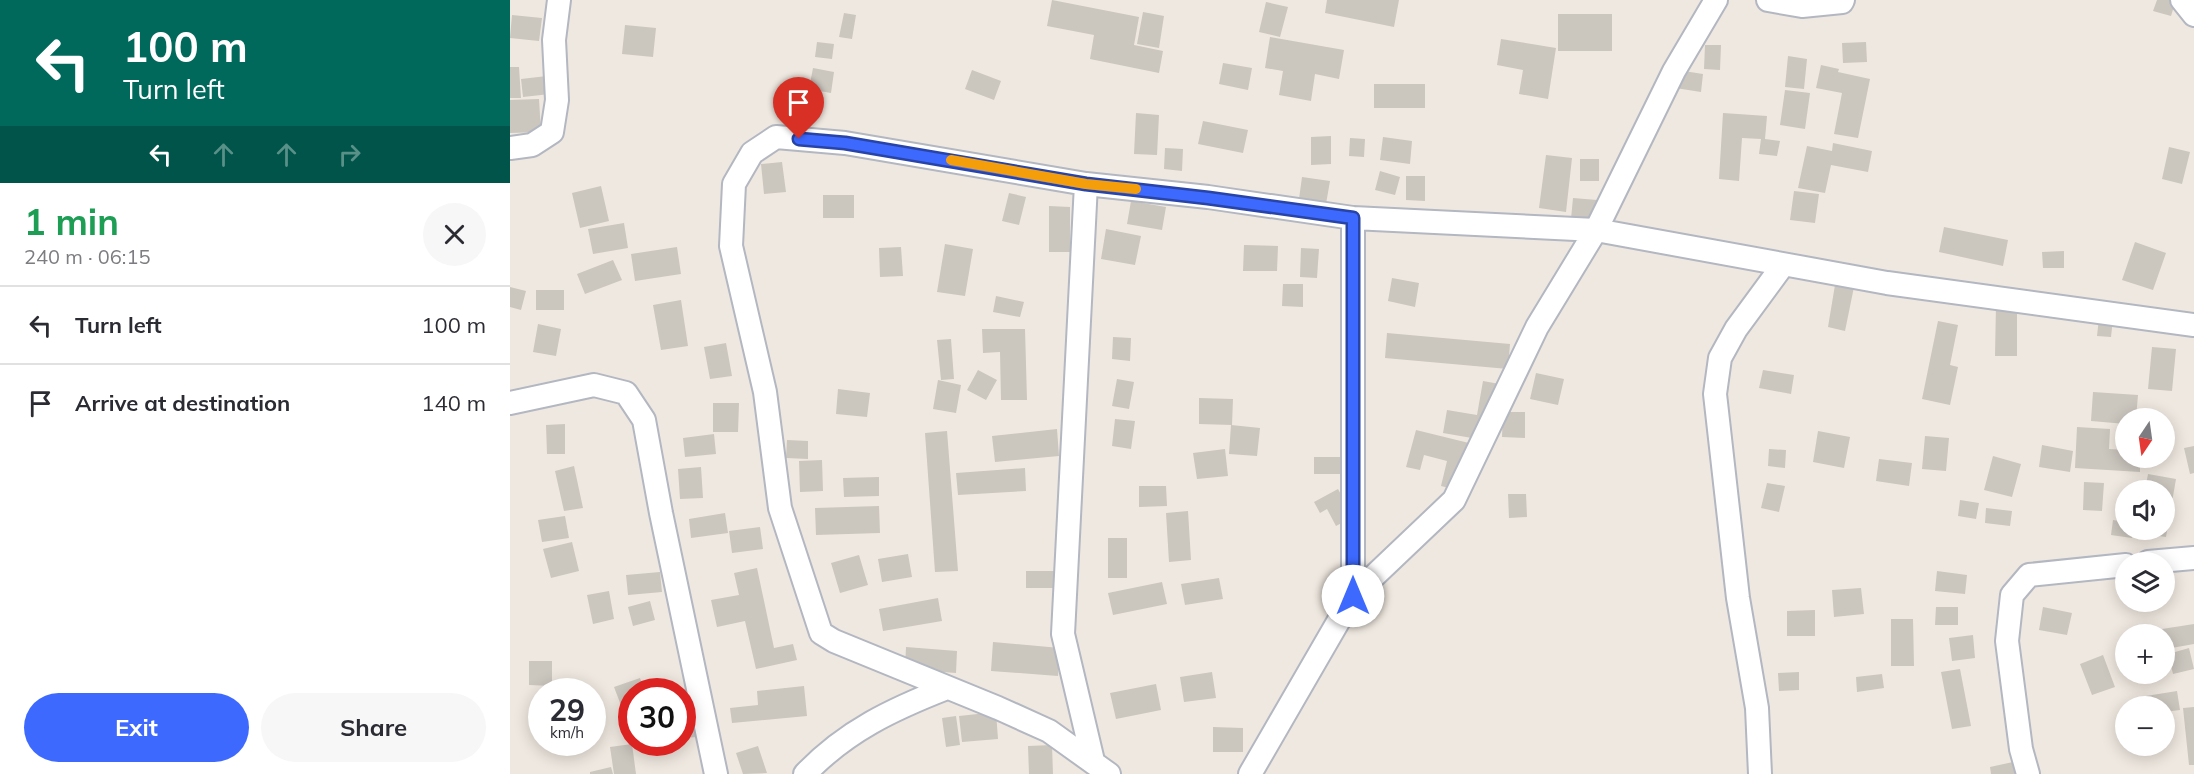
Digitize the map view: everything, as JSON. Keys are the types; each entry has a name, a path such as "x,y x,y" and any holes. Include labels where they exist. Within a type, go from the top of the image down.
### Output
{"street":[{"path":"510,148 532,145 552,132 557,100 554,40 559,0"},
{"path":"1250,774 1353,596 1454,500 1537,327 1596,230 1674,71 1716,0"},
{"path":"1768,0 1802,6 1842,2 1843,0"},
{"path":"2182,0 2194,15"},
{"path":"1101,767 1049,731 834,641 821,633 780,508 765,392 731,246 734,184 752,153 776,137 845,143 1086,184 1353,218 1596,230 1887,283 2194,325"},
{"path":"1086,184 1063,634 1101,767"},
{"path":"1353,218 1353,596"},
{"path":"1760,774 1756,708 1738,598 1715,394 1720,358 1736,329 1783,265"},
{"path":"510,403 594,385 626,393 644,420 661,513 716,774"},
{"path":"2175,560 2194,558"},
{"path":"2028,774 2021,749 2007,641 2012,595 2029,575 2115,566"},
{"path":"805,774 822,756 862,728 897,707 947,688"}],"building":[{"path":"1052,0 1139,17 1134,45 1163,51 1159,73 1090,59 1094,35 1047,26"},
{"path":"1327,0 1399,0 1394,27 1325,13"},
{"path":"2157,0 2176,0 2171,16 2153,11"},
{"path":"1266,2 1288,7 1280,37 1259,32"},
{"path":"1143,12 1164,16 1159,48 1137,44"},
{"path":"844,13 856,15 852,39 839,37"},
{"path":"1558,14 1612,14 1612,51 1558,51"},
{"path":"512,15 542,18 539,41 510,38"},
{"path":"625,25 656,28 653,57 622,54"},
{"path":"1270,37 1344,50 1339,79 1315,74 1311,101 1279,95 1283,71 1265,68"},
{"path":"1501,39 1556,48 1548,99 1519,94 1523,70 1497,65"},
{"path":"817,42 834,44 832,59 815,57"},
{"path":"1866,42 1867,62 1843,63 1842,43"},
{"path":"1705,45 1721,45 1720,70 1704,69"},
{"path":"1788,56 1807,59 1804,89 1785,87"},
{"path":"1223,63 1252,68 1248,90 1219,84"},
{"path":"1821,65 1839,69 1838,72 1870,79 1858,138 1834,134 1842,93 1816,88"},
{"path":"510,67 519,67 521,98 510,98"},
{"path":"813,68 834,72 831,93 809,89"},
{"path":"1671,69 1703,74 1701,92 1669,87"},
{"path":"972,70 1001,81 994,100 965,89"},
{"path":"547,76 550,94 523,97 521,79"},
{"path":"1374,84 1425,84 1425,108 1374,108"},
{"path":"1785,90 1810,93 1805,129 1780,125"},
{"path":"539,99 541,132 510,133 510,100"},
{"path":"1136,113 1159,115 1157,155 1134,154"},
{"path":"1723,113 1767,116 1765,139 1780,141 1777,156 1759,154 1761,139 1742,138 1739,181 1719,179"},
{"path":"1203,121 1248,130 1243,153 1198,144"},
{"path":"1331,136 1331,164 1311,165 1311,137"},
{"path":"1383,137 1412,141 1410,164 1380,160"},
{"path":"1350,138 1365,139 1364,157 1349,156"},
{"path":"1833,143 1872,151 1868,172 1831,165 1825,193 1798,188 1807,146 1832,151"},
{"path":"2169,147 2190,152 2182,184 2162,179"},
{"path":"1165,148 1183,149 1182,171 1164,169"},
{"path":"1546,155 1572,158 1566,212 1539,208"},
{"path":"1580,159 1599,159 1599,181 1580,181"},
{"path":"782,162 786,192 764,194 761,164"},
{"path":"1380,171 1400,177 1395,195 1375,190"},
{"path":"1406,176 1425,176 1425,201 1406,200"},
{"path":"1302,177 1330,181 1326,204 1299,199"},
{"path":"601,186 609,221 580,228 572,193"},
{"path":"1794,191 1819,194 1815,223 1790,220"},
{"path":"1009,193 1026,197 1019,225 1002,221"},
{"path":"823,195 854,195 854,218 823,218"},
{"path":"1573,198 1597,200 1596,221 1571,219"},
{"path":"1131,201 1166,207 1162,230 1127,224"},
{"path":"1049,206 1070,207 1070,252 1049,252"},
{"path":"624,223 628,248 593,254 588,229"},
{"path":"1944,227 2008,240 2003,266 1939,252"},
{"path":"1106,229 1141,236 1135,265 1101,259"},
{"path":"2135,242 2166,253 2153,290 2122,280"},
{"path":"945,244 973,249 965,296 937,292"},
{"path":"1244,245 1278,246 1277,271 1243,271"},
{"path":"677,247 681,274 635,281 631,254"},
{"path":"901,247 903,276 880,277 879,248"},
{"path":"1301,248 1319,249 1317,278 1300,277"},
{"path":"2064,251 2064,268 2043,268 2042,252"},
{"path":"613,260 622,280 585,294 577,274"},
{"path":"1392,278 1419,283 1415,307 1388,301"},
{"path":"1836,279 1855,282 1845,331 1828,327"},
{"path":"1283,284 1303,284 1303,307 1282,306"},
{"path":"510,287 526,291 521,310 510,307"},
{"path":"536,290 564,290 564,310 536,310"},
{"path":"996,296 1024,302 1020,317 993,312"},
{"path":"681,300 688,346 661,350 653,305"},
{"path":"1996,304 2017,304 2017,356 1995,356"},
{"path":"2100,309 2114,310 2111,337 2097,336"},
{"path":"1938,321 1958,325 1950,365 1958,367 1950,405 1922,399"},
{"path":"538,324 561,329 556,356 533,352"},
{"path":"982,329 1025,329 1027,400 1001,400 1000,352 983,353"},
{"path":"1387,333 1510,344 1508,369 1385,358"},
{"path":"1113,337 1131,338 1130,361 1112,359"},
{"path":"951,339 954,379 941,380 937,340"},
{"path":"726,343 732,376 710,379 704,347"},
{"path":"2152,347 2176,349 2172,391 2148,389"},
{"path":"978,370 997,380 986,400 967,390"},
{"path":"1763,370 1794,375 1791,394 1759,388"},
{"path":"1536,373 1564,379 1558,405 1530,399"},
{"path":"1117,379 1134,382 1129,409 1112,406"},
{"path":"938,380 961,385 956,413 933,409"},
{"path":"1483,381 1505,385 1495,442 1443,433 1447,410 1477,415"},
{"path":"838,389 870,393 867,417 836,414"},
{"path":"2093,392 2138,395 2137,408 2115,408 2115,423 2091,421"},
{"path":"1199,398 1233,399 1232,425 1199,424"},
{"path":"713,403 739,403 738,432 713,432"},
{"path":"1503,412 1525,412 1525,438 1502,437"},
{"path":"1115,419 1135,421 1131,449 1112,446"},
{"path":"565,424 565,454 547,454 546,425"},
{"path":"1231,425 1260,428 1257,456 1229,454"},
{"path":"2077,427 2110,429 2109,449 2115,449 2115,468 2140,468 2140,472 2075,468"},
{"path":"1057,429 1059,456 995,462 992,436"},
{"path":"1416,430 1473,444 1461,491 1441,486 1447,461 1424,455 1420,470 1406,467"},
{"path":"947,431 958,571 935,572 925,433"},
{"path":"1818,431 1850,437 1844,468 1813,462"},
{"path":"714,434 716,454 685,457 683,438"},
{"path":"1925,436 1949,438 1946,471 1922,469"},
{"path":"787,440 808,441 808,459 786,458"},
{"path":"2042,445 2073,451 2070,472 2039,467"},
{"path":"2194,446 2194,473 2190,474 2184,448"},
{"path":"1225,449 1228,476 1197,479 1193,453"},
{"path":"1769,449 1786,450 1785,468 1768,466"},
{"path":"1993,456 2021,464 2012,497 1984,490"},
{"path":"1314,457 1347,457 1347,474 1314,474"},
{"path":"1879,459 1912,463 1909,486 1876,481"},
{"path":"822,460 823,491 800,492 799,461"},
{"path":"574,466 583,508 564,511 555,471"},
{"path":"701,467 703,498 680,499 678,469"},
{"path":"1025,468 1026,491 958,495 956,473"},
{"path":"2148,474 2176,479 2175,485 2175,480 2147,480"},
{"path":"879,477 879,496 844,497 843,478"},
{"path":"2084,482 2104,483 2102,511 2083,510"},
{"path":"1767,483 1785,486 1779,512 1761,508"},
{"path":"1139,486 1166,486 1167,506 1139,507"},
{"path":"1338,489 1353,517 1336,526 1327,509 1320,513 1314,502"},
{"path":"1508,494 1526,494 1527,517 1509,518"},
{"path":"1960,500 1979,503 1976,519 1958,516"},
{"path":"879,506 880,533 816,535 815,508"},
{"path":"1986,508 2012,511 2010,526 1985,523"},
{"path":"1188,511 1191,560 1169,562 1166,513"},
{"path":"725,513 728,533 691,538 689,519"},
{"path":"565,516 569,538 542,542 538,520"},
{"path":"2113,520 2115,520 2115,536 2111,535"},
{"path":"760,527 763,549 732,553 729,531"},
{"path":"1108,538 1127,538 1127,578 1108,578"},
{"path":"572,542 579,571 551,578 543,549"},
{"path":"908,554 912,577 882,582 878,559"},
{"path":"859,555 868,585 840,593 831,563"},
{"path":"757,568 774,648 793,644 797,660 756,669 745,621 717,627 711,600 739,595 734,573"},
{"path":"1026,571 1054,571 1054,588 1026,588"},
{"path":"1937,571 1967,575 1965,594 1935,591"},
{"path":"660,572 662,592 628,595 626,575"},
{"path":"1219,578 1223,599 1185,605 1181,584"},
{"path":"1162,582 1167,604 1113,615 1108,593"},
{"path":"1861,588 1864,614 1834,617 1832,590"},
{"path":"609,591 614,619 593,624 587,595"},
{"path":"938,598 942,621 883,631 879,609"},
{"path":"650,601 655,620 633,626 628,607"},
{"path":"1936,607 1958,607 1958,625 1935,625"},
{"path":"2043,607 2072,613 2067,635 2039,630"},
{"path":"1815,610 1815,636 1787,636 1787,611"},
{"path":"1891,619 1913,619 1914,666 1891,666"},
{"path":"2194,624 2194,644 2175,647 2175,627"},
{"path":"1973,635 1975,658 1952,661 1949,638"},
{"path":"993,642 1060,648 1058,676 991,671"},
{"path":"906,647 957,651 956,673 905,669"},
{"path":"2189,648 2194,669 2175,674 2175,652"},
{"path":"2103,655 2115,687 2092,695 2080,664"},
{"path":"529,661 552,661 552,678 529,678"},
{"path":"1960,669 1971,726 1952,729 1941,672"},
{"path":"1212,672 1216,698 1184,702 1180,677"},
{"path":"1799,672 1799,690 1779,691 1778,673"},
{"path":"1882,674 1884,688 1857,692 1856,677"},
{"path":"1156,684 1161,710 1116,719 1110,693"},
{"path":"618,686 618,698 614,687"},
{"path":"804,686 807,716 732,723 730,708 758,705 757,691"},
{"path":"2177,691 2180,710 2175,711 2175,696 2146,696"},
{"path":"2194,707 2194,765 2189,765 2183,708"},
{"path":"696,712 698,737 696,737"},
{"path":"996,712 998,739 962,742 959,716"},
{"path":"956,716 960,745 946,747 942,718"},
{"path":"1213,727 1243,728 1243,752 1213,752"},
{"path":"1052,745 1053,774 1029,774 1028,746"},
{"path":"618,746 618,756 634,756 636,774 614,774 610,747"},
{"path":"758,746 767,773 743,774 736,753"},
{"path":"2013,762 2015,774 1991,774 1990,767"},
{"path":"611,767 613,774 590,774 590,772"}],"slow traffic":[{"path":"951,160 1086,184 1136,189"}],"route":[{"path":"799,139 845,143 1086,184 1353,218 1353,596"}]}
